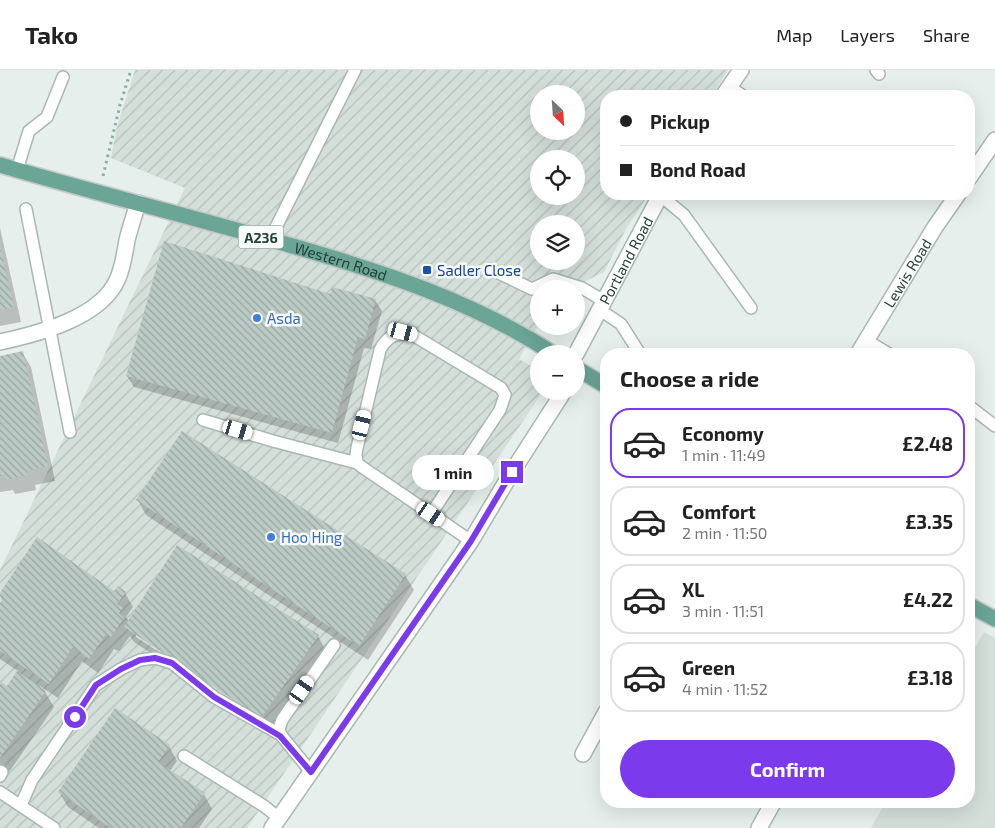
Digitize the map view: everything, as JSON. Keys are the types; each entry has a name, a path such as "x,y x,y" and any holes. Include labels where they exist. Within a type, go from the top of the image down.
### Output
{"main road":[{"name":"Western Road","path":"0,165 138,204 205,220 359,265 458,302 522,333 540,345"},
{"path":"585,374 600,383"},
{"path":"975,608 995,619"}],"street":[{"path":"727,90 741,70"},
{"path":"975,169 995,140"},
{"name":"Portland Road","path":"581,345 657,200"},
{"name":"Lewis Road","path":"861,348 935,227 954,200"},
{"path":"0,342 50,329 82,313 110,291 118,279 138,204"},
{"path":"276,823 471,541 558,400"},
{"path":"583,754 600,723"},
{"path":"758,828 770,808"}],"lane":[{"path":"270,239 355,70"},
{"path":"17,170 29,132 47,117 62,77"},
{"path":"666,200 684,216 751,308"},
{"path":"26,209 70,432"},
{"path":"490,269 532,289 553,279 582,288 621,324 636,348"},
{"path":"360,465 356,455 357,448 380,350 384,342 392,335 403,332 413,335 501,388 504,396 500,410 431,514"},
{"path":"866,340 879,348"},
{"path":"975,411 995,426"},
{"path":"203,420 360,465 471,541"},
{"path":"280,736 279,729 282,720 334,646"},
{"path":"21,805 32,780 96,685 121,669 140,660 155,658 172,663 214,697 280,736 311,772"},
{"path":"184,756 264,806 276,823"},
{"path":"0,771 2,772 0,776"},
{"path":"0,792 54,828"}],"path":[{"path":"99,192 120,105 131,70"}],"shaded area":[{"path":"135,70 728,70 716,90 600,90 600,200 645,200 625,231 604,272 585,282 530,280 530,335 533,335 519,359 530,365 530,400 537,400 247,828 0,828 0,570 185,188 111,158 116,130"},
{"path":"984,632 995,638 995,828 871,828 882,808 975,808 975,648"}],"building":[{"name":"Asda","path":"164,241 330,294 332,287 376,299 365,339 358,337 332,433 126,376"},
{"path":"0,247 14,307 0,310"},
{"path":"23,351 48,466 27,471 28,475 6,480 4,475 0,476 0,356"},
{"name":"Hoo Hing","path":"182,431 406,574 359,646 136,500"},
{"path":"37,537 114,591 118,586 126,592 117,604 123,608 119,613 124,618 111,637 106,634 89,659 73,647 49,684 0,651 0,603 3,599 0,593"},
{"path":"177,545 319,635 261,718 124,627"},
{"path":"17,671 46,691 0,758 0,681 7,686"},
{"path":"115,708 170,745 158,762 205,793 181,828 111,828 58,792"}],"place":[{"name":"Sadler Close","path":"427,270"},
{"name":"Asda","path":"257,318"},
{"name":"Hoo Hing","path":"271,537"}],"route":[{"path":"75,717 96,685 121,669 140,660 155,658 172,663 214,697 280,736 311,772 471,541 512,472"}]}
